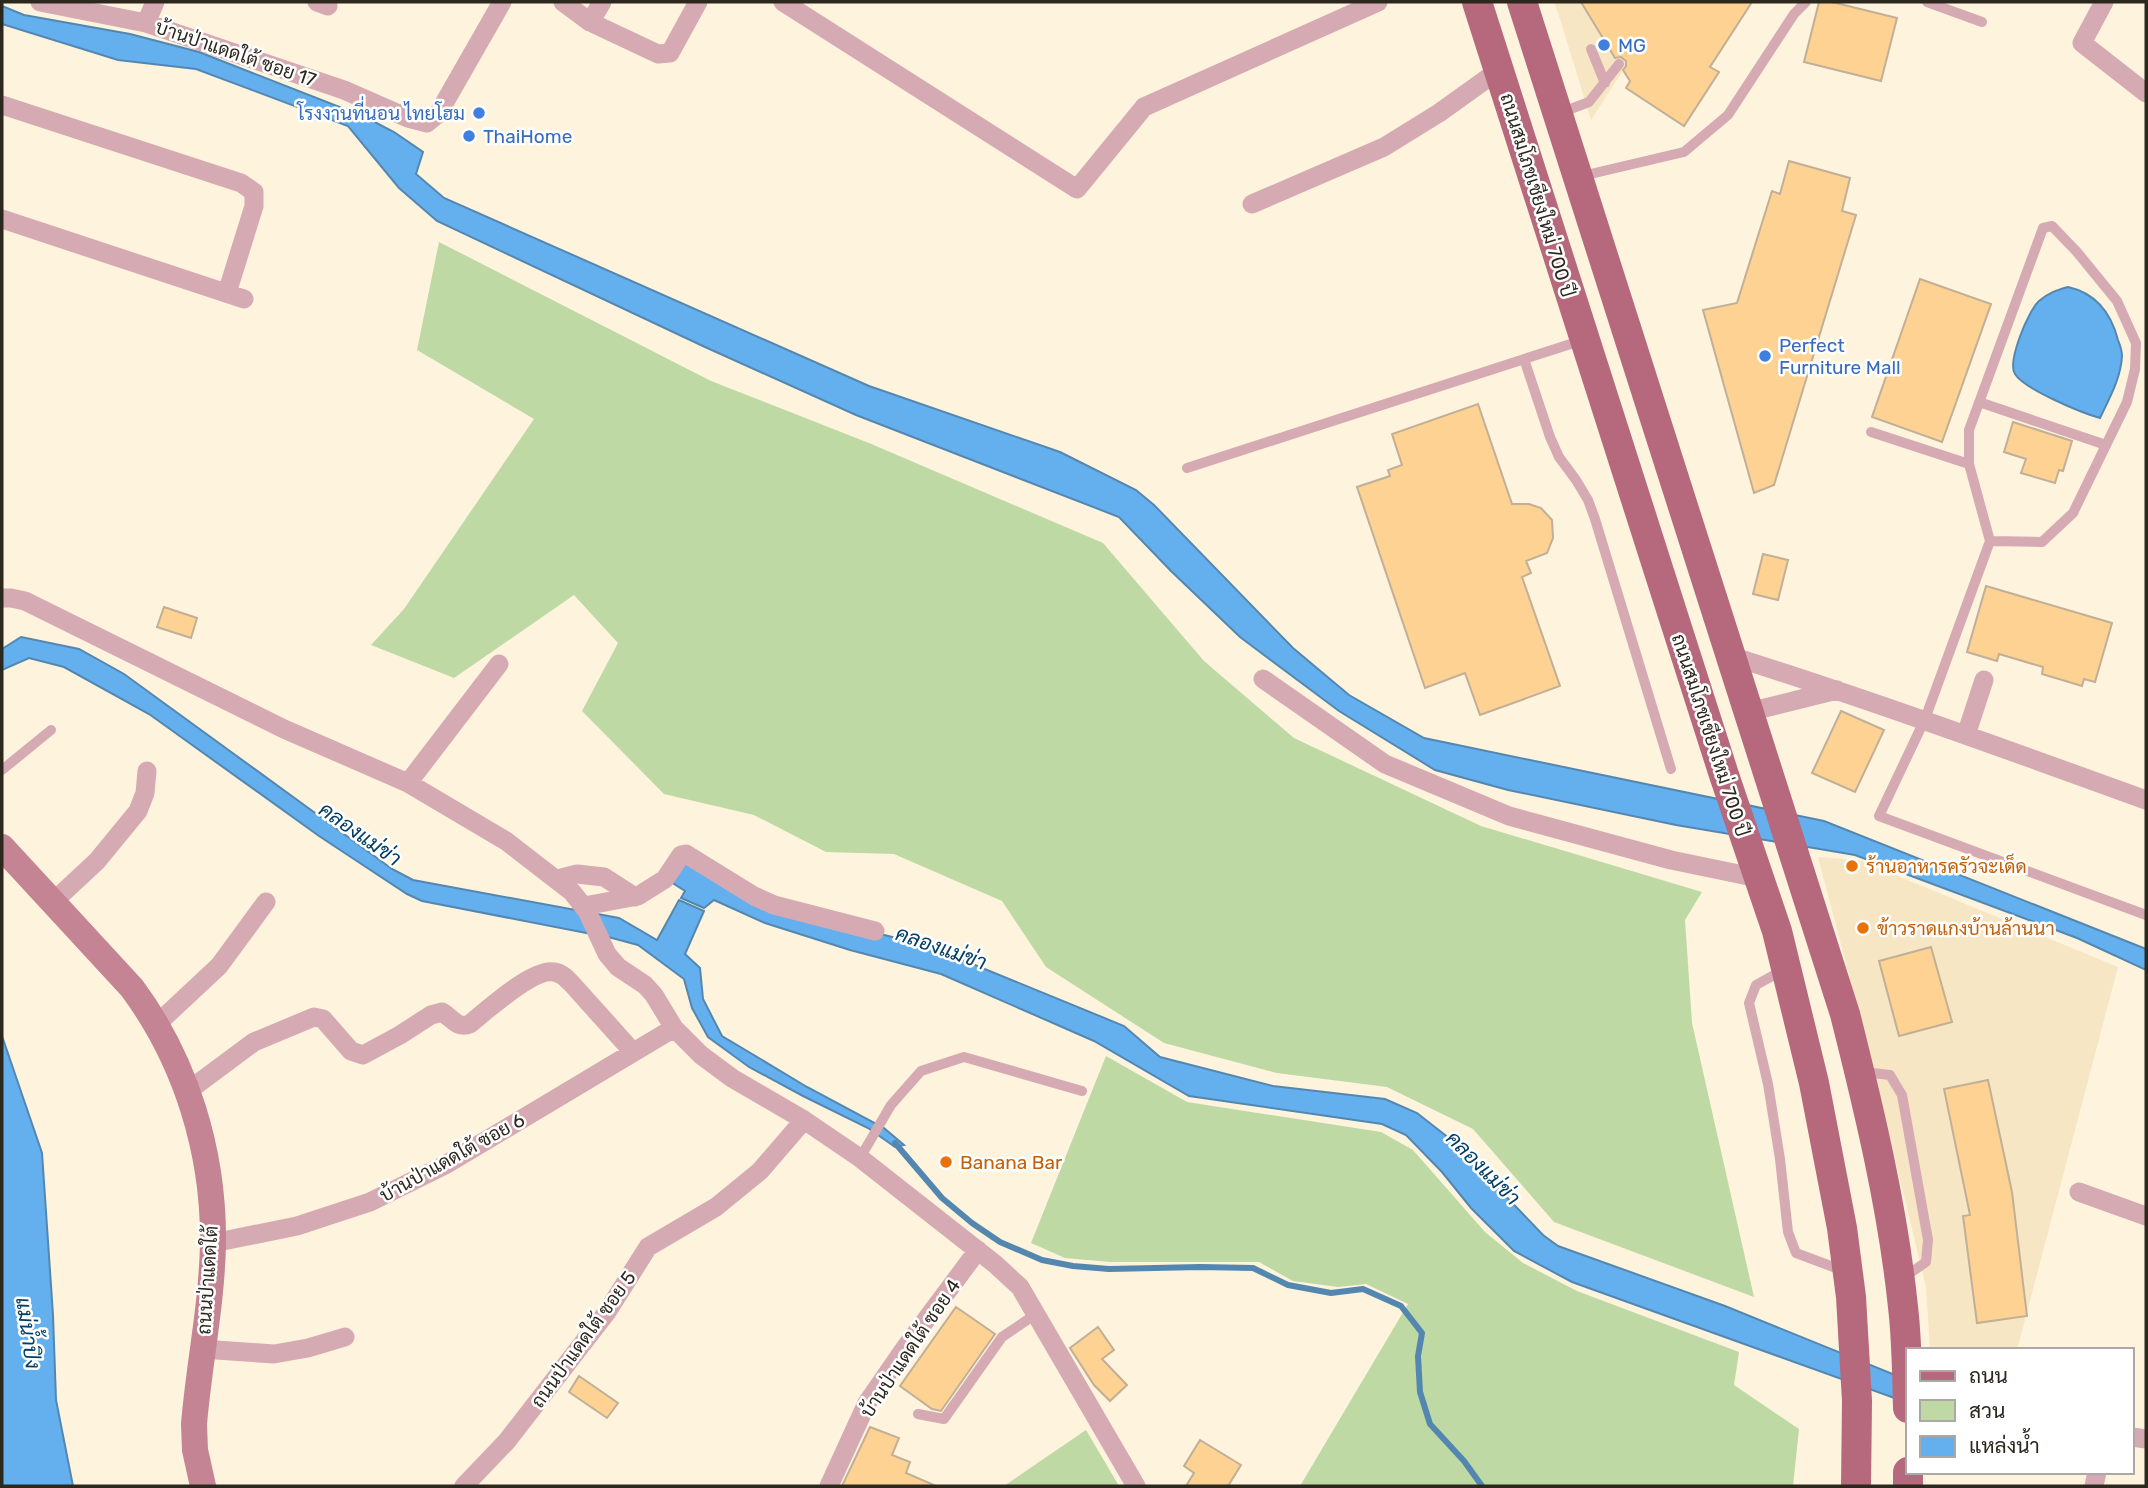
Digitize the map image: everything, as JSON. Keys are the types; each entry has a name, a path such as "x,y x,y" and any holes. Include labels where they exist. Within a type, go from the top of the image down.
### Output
{"main road":[{"name":"ถนนสมโภชเชียงใหม่ 700 ปี","path":"1477,2 1724,775 1777,930 1822,1120 1842,1228 1849,1284 1857,1401 1856,1486"},
{"path":"1521,2 1845,1014 1874,1132 1900,1280 1906,1359"}],"street":[{"path":"40,2 146,23 155,2"},
{"name":"บ้านป่าแดดใต้ ซอย 17","path":"146,23 344,90 408,118 427,123 438,114 502,2"},
{"path":"563,2 590,22 658,54 670,53 698,2"},
{"path":"590,22 602,2"},
{"path":"783,2 1077,189 1144,107 1378,2"},
{"path":"2105,2 2082,43 2146,93"},
{"path":"1252,204 1384,147 1439,113 1499,70"},
{"path":"2,105 242,183 254,191 254,206 235,296 2,219"},
{"path":"2,598 32,604 284,729 408,783 506,841 558,879 585,909 607,954 618,967 645,985 686,1041 717,1068 804,1120 860,1158 978,1250 1014,1282 1037,1313 1136,1486"},
{"path":"1731,656 1925,719 2146,800"},
{"path":"408,783 499,664"},
{"path":"1264,680 1385,764 1509,816 1671,860 1758,878"},
{"path":"1966,735 1984,680"},
{"path":"1749,712 1839,690"},
{"path":"53,902 97,861 138,811 145,793 147,771"},
{"name":"ถนนป่าแดดใต้","path":"2,848 114,968 156,1024 168,1044 188,1091 208,1172 213,1243 194,1424 195,1450 203,1486"},
{"path":"585,909 635,897 665,879 681,855 686,854 754,896 774,905 875,931"},
{"path":"558,879 577,874 604,877 635,897"},
{"path":"156,1024 219,966 265,902"},
{"path":"188,1091 254,1042 314,1017 323,1019 351,1051 363,1055 431,1015 442,1012 458,1025 463,1027 470,1024 528,979 540,973 554,971 572,984 633,1052"},
{"name":"บ้านป่าแดดใต้ ซอย 6","path":"213,1243 297,1226 370,1202 445,1165 674,1028"},
{"name":"ถนนป่าแดดใต้ ซอย 5","path":"464,1486 507,1441 607,1312 648,1247 716,1206 760,1171 804,1120"},
{"path":"2079,1192 2146,1216"},
{"name":"บ้านป่าแดดใต้ ซอย 4","path":"829,1486 867,1403 978,1250"},
{"path":"202,1349 274,1354 345,1337"}],"lane":[{"path":"1578,177 1684,152 1728,115 1794,14 1806,2"},
{"path":"1927,2 1983,22"},
{"path":"1591,49 1605,83"},
{"path":"1558,114 1589,102 1619,64"},
{"path":"1990,541 2042,542 2073,513 2127,402 2135,369 2136,343 2117,301 2052,226 2043,228 1969,430 1969,464 1990,541 1925,719 1879,816 2146,915"},
{"path":"1187,468 1584,340"},
{"path":"1524,359 1550,437 1559,457 1588,500 1595,519 1671,769"},
{"path":"1979,402 2106,446"},
{"path":"1871,432 1969,464"},
{"path":"2,770 51,730"},
{"path":"1786,968 1756,985 1749,1003 1768,1084 1788,1232 1796,1253 1849,1284"},
{"path":"860,1158 891,1105 920,1071 964,1057 1083,1091"},
{"path":"918,1414 944,1419 1002,1337 1037,1313"}],"shaded area":[{"name":"MG","path":"1554,2 1667,2 1591,120 1560,19"},
{"path":"1818,857 1859,860 2118,967 2018,1348 1930,1348 1926,1287 1869,1051"}],"green space":[{"path":"439,242 711,381 869,443 1103,543 1204,661 1294,738 1481,826 1702,892 1685,920 1692,1023 1754,1297 1554,1222 1473,1129 1387,1087 1277,1073 1164,1043 1046,967 1002,901 894,854 826,852 754,815 664,794 582,711 618,643 574,595 454,678 371,645 404,609 534,419 417,350"},
{"path":"1106,1056 1187,1102 1381,1132 1413,1150 1485,1232 1523,1263 1577,1291 1739,1352 1734,1385 1799,1429 1793,1486 1300,1486 1408,1304 1366,1284 1338,1287 1293,1281 1259,1262 1110,1262 1065,1258 1031,1243"},
{"path":"1086,1430 1119,1486 1004,1486"}],"water":[{"path":"2,6 24,15 130,34 199,52 365,117 394,132 423,152 416,174 444,198 869,386 1060,452 1136,490 1154,505 1293,648 1349,695 1424,738 1824,821 2146,949 2146,970 2077,938 1855,855 1676,825 1508,790 1435,770 1339,711 1240,637 1119,517 856,415 437,221 399,188 348,126 196,69 118,60 2,24"},
{"path":"2068,287 2094,299 2106,313 2121,350 2117,380 2100,418 2041,393 2020,380 2013,368 2016,348 2034,307 2049,294"},
{"path":"21,637 79,649 124,674 392,869 413,880 619,918 657,940 679,900 704,911 685,954 700,968 703,999 722,1036 807,1087 884,1128 904,1145 895,1147 868,1128 749,1067 708,1037 692,1008 684,979 638,945 422,901 407,894 319,836 149,714 64,667 29,658 2,670 2,649"},
{"path":"690,858 826,920 931,947 1124,1026 1160,1057 1273,1086 1385,1099 1417,1113 1454,1142 1543,1235 1558,1246 1725,1306 1900,1377 1906,1402 1572,1282 1514,1251 1471,1208 1442,1172 1406,1135 1382,1124 1189,1096 1094,1041 941,974 850,950 765,923 714,900 704,908 681,898 685,891 671,882"},
{"name":"แม่น้ำปิง","path":"2,1036 42,1153 56,1400 73,1486 2,1486"}],"building":[{"path":"1581,2 1752,2 1710,67 1719,72 1684,126 1626,88 1630,81 1623,70 1626,61 1621,57 1615,58"},
{"path":"1819,2 1832,2 1897,18 1881,81 1804,62"},
{"name":"Perfect Furniture Mall","path":"1789,161 1850,178 1842,211 1856,215 1774,485 1754,493 1703,310 1737,303 1772,191 1780,194"},
{"path":"1920,279 1991,304 1942,442 1872,417"},
{"path":"1478,404 1512,504 1529,504 1541,508 1552,520 1553,538 1547,553 1526,561 1531,573 1522,577 1560,686 1480,715 1465,673 1425,688 1357,487 1390,476 1388,470 1402,465 1392,434"},
{"path":"2013,422 2072,441 2063,471 2059,470 2055,483 2021,473 2026,459 2004,452"},
{"path":"1763,554 1788,560 1778,600 1753,594"},
{"path":"1986,586 2112,623 2095,682 2084,679 2082,686 2042,674 2043,667 1999,654 1997,661 1967,652"},
{"path":"164,607 197,618 191,638 157,627"},
{"path":"1841,711 1884,730 1855,792 1812,773"},
{"path":"1931,947 1952,1022 1899,1036 1879,961"},
{"path":"1988,1080 2012,1192 2027,1316 1977,1323 1963,1216 1970,1215 1944,1089"},
{"path":"956,1307 995,1334 941,1411 932,1409 900,1386"},
{"path":"1098,1327 1114,1350 1102,1359 1127,1385 1110,1401 1094,1385 1070,1348"},
{"path":"579,1376 618,1403 607,1418 569,1392"},
{"path":"870,1427 899,1438 892,1455 910,1462 906,1473 936,1486 842,1486"},
{"path":"1200,1440 1241,1465 1228,1486 1186,1486 1194,1473 1184,1466"}],"waterway":[{"path":"895,1143 942,1198 972,1223 1000,1242 1042,1260 1109,1269 1253,1268 1288,1285 1331,1293 1363,1289 1401,1306 1422,1333 1418,1356 1420,1392 1430,1424 1464,1461 1482,1486"}],"place":[{"name":"MG","path":"1604,45"},
{"name":"โรงงานที่นอน ไทยโฮม","path":"479,113"},
{"name":"ThaiHome","path":"469,136"},
{"name":"Perfect Furniture Mall","path":"1765,356"},
{"name":"ร้านอาหารครัวจะเด็ด","path":"1852,866"},
{"name":"ข้าวราดแกงบ้านล้านนา","path":"1863,928"},
{"name":"Banana Bar","path":"946,1162"}],"water label":[{"name":"คลองแม่ข่า","path":"360,834"},
{"name":"คลองแม่ข่า","path":"941,948"},
{"name":"คลองแม่ข่า","path":"1483,1168"}]}
